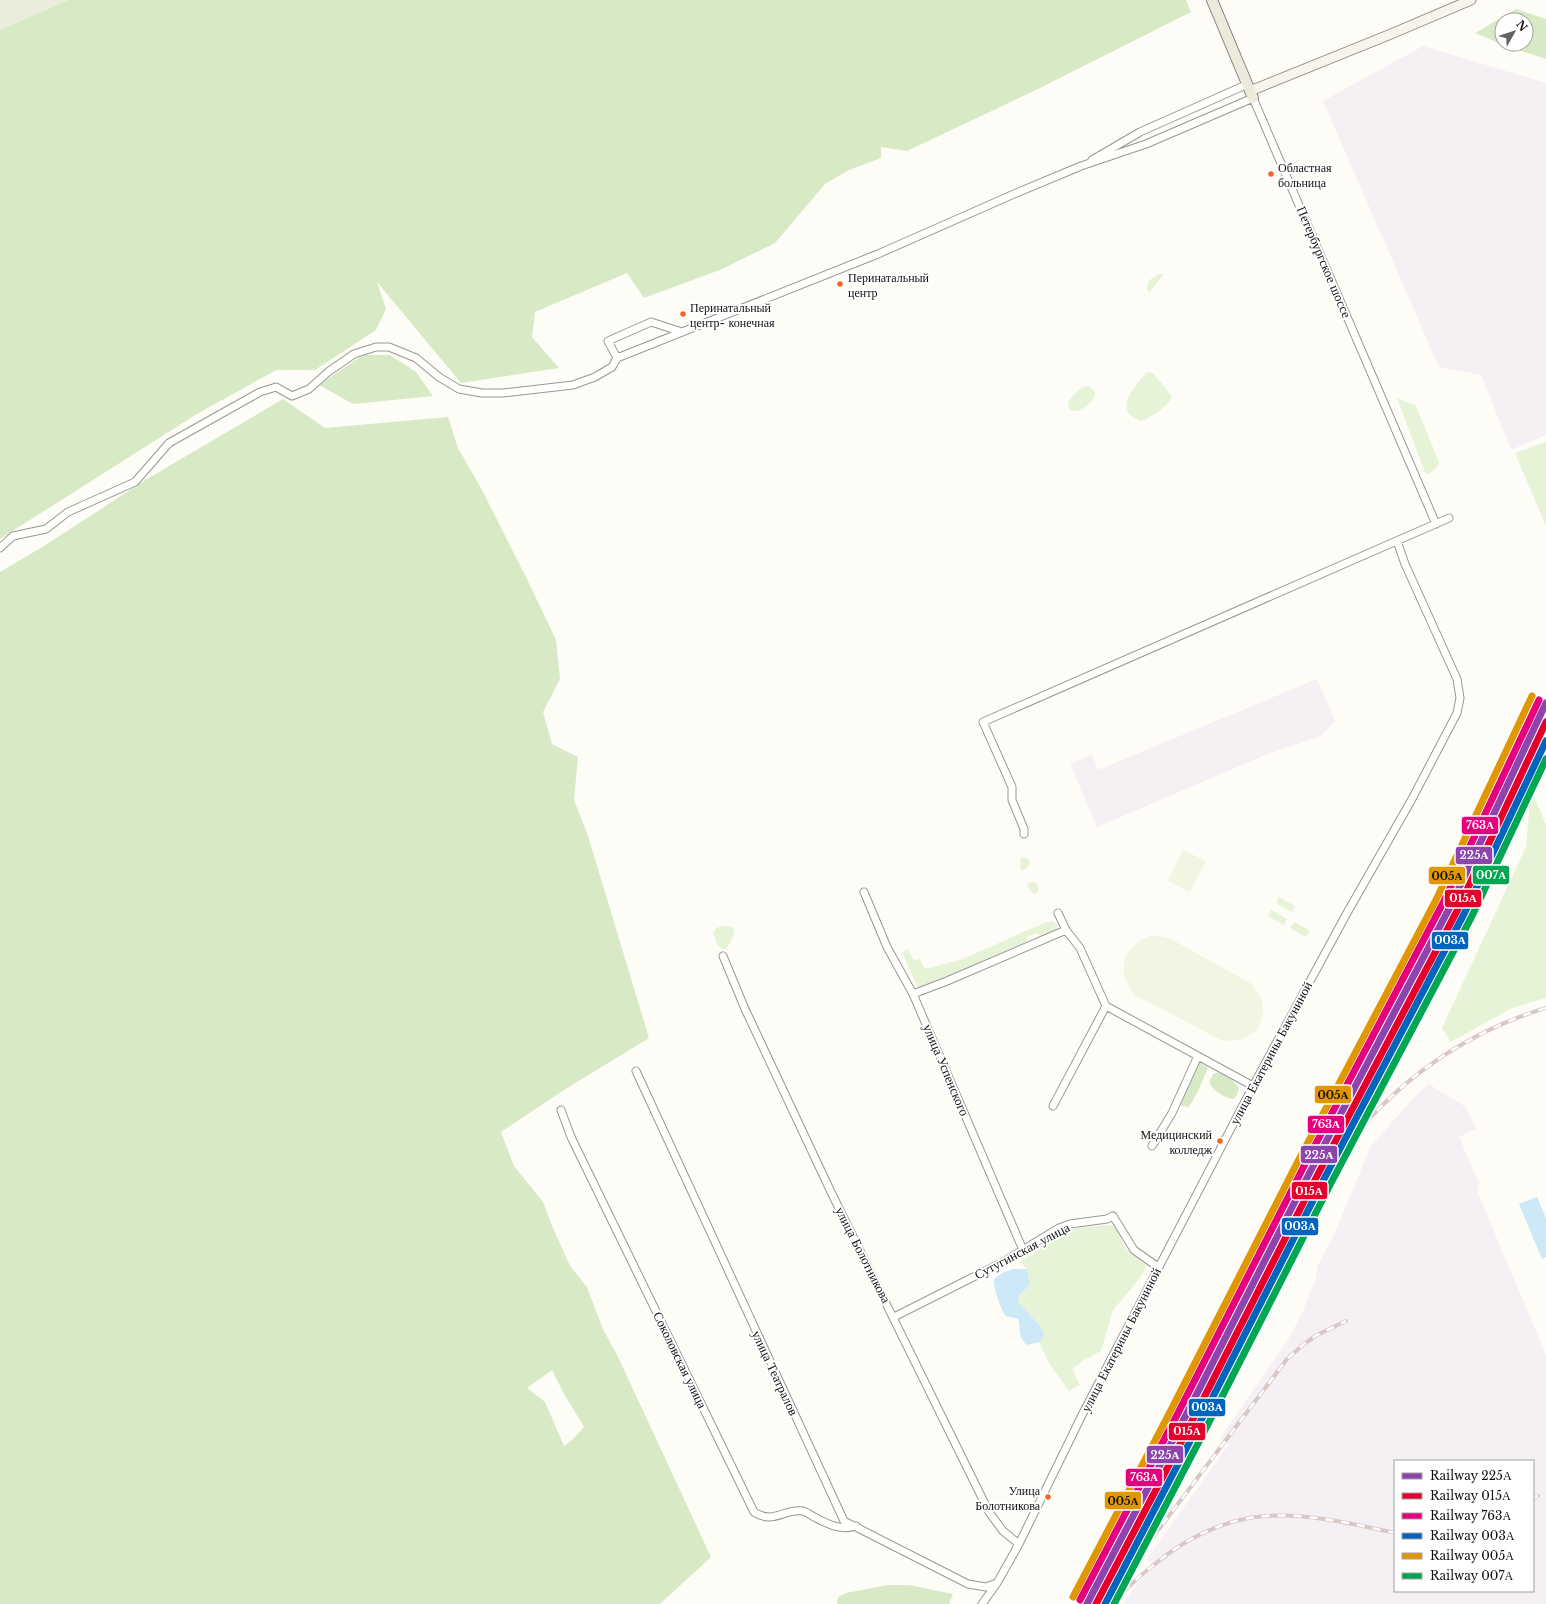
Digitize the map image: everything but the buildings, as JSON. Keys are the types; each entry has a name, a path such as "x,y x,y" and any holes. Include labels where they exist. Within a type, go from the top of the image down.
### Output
{"main road":[{"name":"Петербургское шоссе","path":"1212,0 1250,91"},
{"path":"1250,91 1471,0"}],"street":[{"path":"1081,166 1140,132 1250,91"},
{"path":"0,548 13,536 46,529 68,512 135,482 169,443 260,392 276,387 292,396 309,389 328,372 354,354 376,346 389,347 416,358 439,377 459,389 482,393 503,393 573,385 594,377 612,367 617,358 878,254 1081,166 1146,144 1250,91"},
{"name":"Петербургское шоссе","path":"1250,91 1436,524"},
{"path":"617,358 608,341 651,322 682,332"},
{"path":"1024,834 1024,829 1012,800 1012,787 983,722 1449,518"},
{"name":"улица Екатерины Бакуниной","path":"982,1604 997,1583 1019,1544 1083,1413 1253,1086 1347,913 1409,806 1458,710 1460,694 1457,679 1405,564 1397,541"},
{"name":"улица Успенского","path":"864,892 887,947 913,994 1023,1250"},
{"path":"1058,913 1066,930 1080,948 1106,1006 1253,1086"},
{"path":"913,994 1066,930"},
{"name":"улица Болотникова","path":"724,956 755,1031 831,1192 989,1512 1003,1531 1019,1544"},
{"path":"1053,1106 1106,1006"},
{"path":"1152,1146 1172,1113 1198,1056"},
{"name":"улица Театралов","path":"636,1071 844,1520 968,1584 986,1588 997,1583"},
{"name":"Соколовская улица","path":"561,1110 571,1137 754,1512 760,1516 771,1518 803,1511 836,1528 849,1528 856,1526"},
{"name":"Сутугинская улица","path":"894,1317 1003,1262 1059,1228 1070,1224 1107,1219 1113,1216 1134,1250 1158,1267"}],"shaded area":[{"path":"1423,46 1546,83 1546,435 1511,450 1481,375 1439,367 1323,101"},
{"path":"1317,679 1335,721 1321,736 1265,755 1097,827 1070,764 1092,754 1098,770"},
{"path":"1429,1084 1464,1106 1476,1129 1459,1137 1479,1183 1477,1191 1546,1355 1546,1604 1123,1604 1141,1579 1154,1568 1147,1559 1229,1444 1220,1438 1288,1340 1303,1311 1316,1279 1318,1265 1333,1237 1371,1146 1419,1092"}],"green space":[{"path":"0,0 1186,0 1191,12 1038,89 907,151 881,147 881,158 849,170 825,184 775,243 720,270 644,298 627,273 535,312 532,337 559,368 461,383 377,282 386,309 376,330 315,370 276,370 197,414 0,539"},
{"path":"0,0 69,0 0,30"},
{"path":"1516,9 1525,12 1511,12"},
{"path":"1534,15 1546,19 1546,59 1524,52 1534,52"},
{"path":"1494,22 1494,41 1475,33"},
{"path":"1164,274 1149,293 1147,288 1148,283 1153,277"},
{"path":"363,355 390,355 416,372 433,396 353,404 319,385"},
{"path":"1147,372 1153,373 1172,396 1164,407 1141,421 1132,417 1128,411 1127,405 1128,398 1132,391"},
{"path":"1086,386 1089,386 1095,392 1095,396 1090,403 1078,411 1070,410 1068,403 1071,397"},
{"path":"1397,398 1416,406 1439,462 1434,470 1426,475"},
{"path":"283,399 325,428 448,417 458,448 482,490 556,640 560,679 543,712 552,744 578,757 574,800 588,836 649,1038 564,1090 501,1132 514,1166 543,1202 570,1266 587,1287 602,1327 619,1359 711,1557 660,1604 0,1604 0,572 44,546 147,479","holes":["552,1370 564,1394 584,1427 564,1446 545,1402 527,1388"]},
{"path":"1546,442 1546,526 1515,453"},
{"path":"1531,790 1546,824 1546,998 1512,1008 1451,1042 1442,1028 1526,847"},
{"path":"1183,850 1206,861 1190,892 1168,881"},
{"path":"1023,857 1028,859 1030,863 1027,868 1022,871 1020,867 1021,858"},
{"path":"1033,882 1039,887 1038,892 1034,894 1027,884"},
{"path":"1279,897 1295,906 1292,912 1276,903"},
{"path":"1271,910 1287,919 1284,925 1268,916"},
{"path":"1053,921 1057,925 1057,931 1040,938 1038,933 1027,937 1028,943 918,988 902,952 908,949 914,961 919,958 925,969 960,960 1044,923"},
{"path":"1294,922 1310,931 1306,937 1290,928"},
{"path":"729,926 734,930 733,938 726,949 722,949 718,946 713,933 716,928"},
{"path":"1150,936 1169,938 1250,983 1258,993 1262,1004 1263,1014 1260,1024 1254,1032 1245,1038 1234,1041 1221,1040 1135,995 1125,978 1124,961 1133,947 1140,941"},
{"path":"1199,1062 1208,1068 1197,1093 1189,1107 1178,1105"},
{"path":"1214,1073 1222,1074 1228,1077 1239,1088 1234,1099 1219,1094 1213,1088 1209,1082"},
{"path":"1105,1225 1116,1226 1125,1248 1147,1266 1136,1283 1113,1310 1101,1351 1084,1360 1072,1369 1080,1385 1069,1391 1050,1365 1039,1342 1044,1336 1036,1321 1018,1301 1019,1295 1030,1284 1027,1269 1020,1262 1070,1229"},
{"path":"888,1585 909,1585 953,1594 949,1604 837,1604 838,1597 846,1593"}],"water":[{"path":"1537,1197 1546,1218 1546,1257 1542,1259 1519,1204"},
{"path":"1013,1269 1027,1269 1030,1284 1019,1295 1018,1301 1040,1326 1044,1336 1039,1342 1027,1345 1020,1335 1018,1319 1006,1316 998,1298 994,1279 1002,1273"}],"railway":[{"path":"1099,1604 1321,1175 1350,1121 1383,1068 1446,947 1492,857 1546,740"},
{"path":"1328,1174 1348,1145 1370,1118 1395,1093 1422,1071 1450,1051 1481,1034 1546,1008"},
{"path":"1153,1537 1287,1359 1317,1335 1346,1321"},
{"path":"1534,1498 1538,1496"},
{"path":"1114,1604 1133,1582 1180,1546 1207,1531 1235,1521 1265,1516 1298,1516 1331,1520 1394,1533"}],"rail line":[{"name":"005А","path":"1073,1597 1169,1414 1296,1165 1436,900 1532,696"},
{"name":"763А","path":"1080,1600 1176,1417 1303,1168 1443,903 1539,700"},
{"name":"225А","path":"1087,1604 1183,1421 1310,1172 1450,907 1546,703"},
{"name":"015А","path":"1096,1604 1190,1425 1317,1176 1457,911 1546,722"},
{"name":"003А","path":"1105,1604 1324,1179 1464,914 1546,741"},
{"name":"007А","path":"1114,1604 1331,1183 1471,918 1546,759"}],"place":[{"name":"Областная больница","path":"1271,174"},
{"name":"Перинатальный центр","path":"840,284"},
{"name":"Перинатальный центр- конечная","path":"683,314"},
{"name":"Медицинский колледж","path":"1220,1141"},
{"name":"Улица Болотникова","path":"1048,1497"}]}
